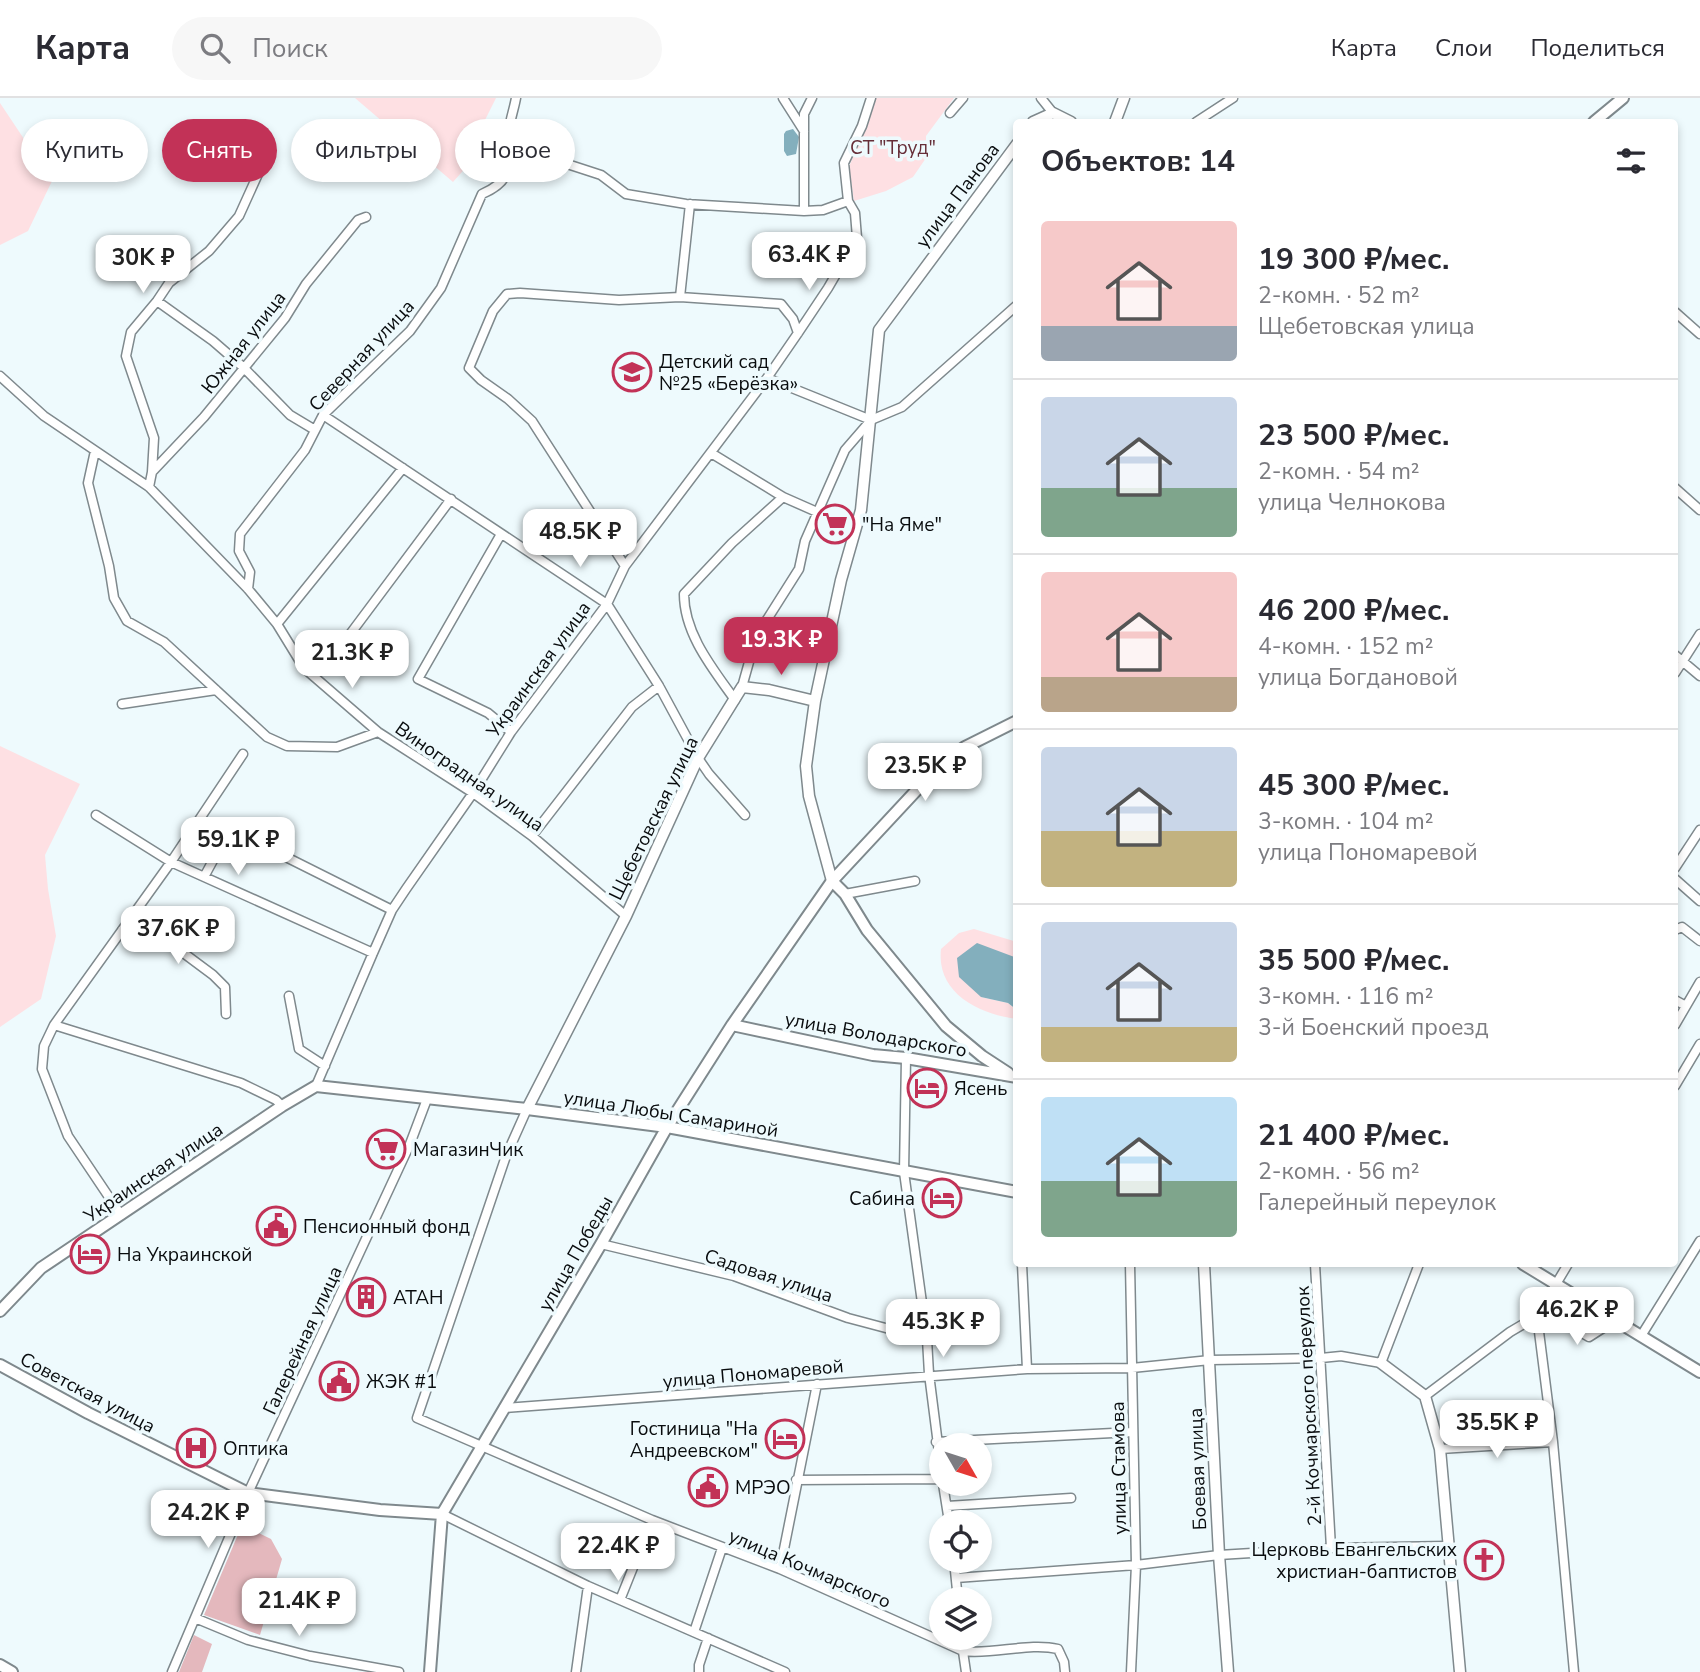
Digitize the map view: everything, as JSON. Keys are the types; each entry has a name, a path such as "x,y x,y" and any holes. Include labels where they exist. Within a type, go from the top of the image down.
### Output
{"main road":[{"path":"1598,119 1623,98"},
{"name":"улица Победы","path":"429,1672 442,1514 667,1127 732,1025 832,881 940,765 965,747 1013,722"},
{"name":"улица Володарского","path":"832,881 845,894 867,930 946,1026 982,1056 1013,1075"},
{"name":"улица Володарского","path":"732,1025 873,1055 1013,1076"},
{"name":"улица Любы Самариной","path":"316,1086 667,1127 1013,1191"},
{"name":"Украинская улица","path":"0,1311 41,1268 316,1086"},
{"path":"1533,1267 1614,1321 1700,1372"},
{"name":"Советская улица","path":"0,1365 88,1413 248,1493 380,1510 442,1514"},
{"path":"0,1665 12,1672"}],"street":[{"name":"Северная улица","path":"511,119 516,98"},
{"path":"783,98 804,132"},
{"path":"804,211 804,114 812,98"},
{"name":"Украинская улица","path":"316,1086 392,910 473,793 511,732 607,604 625,566 767,378 828,288 857,238 855,213 848,201 844,163 871,98"},
{"path":"950,113 962,98"},
{"path":"1041,98 1053,113 1065,119"},
{"path":"1116,119 1124,98"},
{"path":"1201,119 1233,98"},
{"path":"1040,119 1053,113"},
{"name":"улица Панова","path":"832,881 809,796 806,766 815,701 841,580 861,510 879,330 1013,149"},
{"path":"575,167 601,175 626,194 690,204 804,211 823,210 848,201"},
{"path":"149,487 154,438 126,356 131,332 169,283 209,251 239,216 254,182"},
{"name":"Северная улица","path":"248,589 250,572 239,551 240,534 305,450 323,415 410,331 441,288 481,194 498,187 501,182"},
{"path":"680,297 690,204"},
{"name":"Южная улица","path":"152,472 204,417 285,318 306,284 358,220 366,217"},
{"path":"625,566 532,421 468,368 493,311 507,294 520,293 619,300 680,297 781,304 793,319 798,333"},
{"path":"157,301 213,341 290,415 314,430"},
{"name":"Щебетовская улица","path":"417,1418 506,1156 527,1109 626,916 698,758 742,687 756,638 799,569 805,541 845,450 871,420 902,407 1013,309"},
{"path":"1678,315 1700,334"},
{"name":"Виноградная улица","path":"0,376 44,416 73,433 149,487 248,589 277,624 304,668 378,732 473,793 532,836 626,916"},
{"path":"767,378 871,420"},
{"path":"323,415 607,604 659,685 698,758 745,814"},
{"path":"95,451 88,483 109,566 114,598 127,621 164,642 267,737 287,746 337,747 378,732"},
{"path":"710,453 783,497 817,512"},
{"path":"277,624 404,468"},
{"path":"1678,491 1700,510"},
{"path":"735,700 705,658 684,610 684,594 733,543 783,497"},
{"path":"304,668 321,664 336,653 451,499"},
{"path":"501,534 418,679 488,713 511,732"},
{"path":"1678,668 1700,634"},
{"path":"1678,657 1700,676"},
{"path":"532,836 632,707 659,685"},
{"path":"742,687 769,690 815,701"},
{"path":"122,705 216,690"},
{"path":"121,1215 68,1136 42,1069 44,1046 54,1025 171,862 243,754"},
{"path":"96,815 171,862 373,953"},
{"path":"204,877 230,829 392,910"},
{"path":"1678,863 1700,830"},
{"path":"845,894 915,881"},
{"path":"1678,882 1700,901"},
{"path":"1678,929 1682,927 1700,941"},
{"path":"122,930 162,937 214,975 225,987 226,1014"},
{"path":"1678,1020 1700,982"},
{"path":"289,996 299,1049 325,1066"},
{"path":"1678,1002 1686,1006"},
{"path":"54,1025 241,1083 276,1100 282,1106"},
{"path":"1678,1081 1700,1044"},
{"path":"906,1058 904,1172 927,1339 935,1433"},
{"name":"Галерейная улица","path":"172,1672 248,1493 410,1144 427,1099"},
{"path":"1641,1336 1700,1241"},
{"name":"Садовая улица","path":"601,1244 734,1276 848,1318 927,1339"},
{"path":"1022,1267 1027,1368"},
{"name":"улица Стамова","path":"1130,1267 1136,1565 1131,1672"},
{"name":"Боевая улица","path":"1204,1267 1219,1555 1228,1672"},
{"name":"2-й Кочмарского переулок","path":"1315,1267 1331,1548"},
{"path":"1418,1267 1381,1363 1425,1396 1440,1449 1460,1672"},
{"path":"1425,1396 1539,1313 1566,1267"},
{"path":"1539,1313 1589,1337 1614,1321"},
{"path":"1539,1313 1574,1672"},
{"name":"улица Пономаревой","path":"504,1408 1027,1368 1132,1367 1210,1360 1340,1356 1381,1363"},
{"path":"780,1569 817,1384"},
{"name":"улица Кочмарского","path":"417,1418 652,1520 780,1569 962,1651 979,1653 1045,1646 1058,1649 1065,1672"},
{"path":"992,1439 1132,1432"},
{"path":"1440,1449 1553,1442"},
{"path":"796,1480 929,1480"},
{"path":"945,1496 948,1510"},
{"path":"947,1506 1071,1498"},
{"name":"Советская улица","path":"442,1514 588,1586 785,1672"},
{"path":"620,1600 652,1520"},
{"path":"956,1578 1136,1565 1219,1555 1331,1548 1448,1546"},
{"path":"694,1632 722,1548"},
{"path":"955,1573 957,1587"},
{"path":"576,1672 588,1586"},
{"path":"195,1618 248,1640 310,1656 399,1672"},
{"path":"699,1672 708,1639"},
{"path":"962,1651 965,1672"}],"green space":[{"path":"355,98 496,98 486,119 455,119 453,182 441,172 441,119 380,119"},
{"name":"СТ \"Труд\"","path":"876,98 954,98 926,136 926,158 913,177 886,191 854,201 849,167"},
{"path":"0,103 21,134 21,182 52,182 28,231 0,245"},
{"path":"0,746 80,784 45,855 56,936 41,999 0,1027"},
{"path":"974,929 1013,941 1013,959 981,997 1008,1003 1013,1007 1013,1018 988,1012 963,999 945,978 941,949 959,933"},
{"path":"1557,1298 1598,1321 1591,1327 1550,1303"}],"shaded area":[{"path":"242,1525 271,1539 282,1559 260,1635 204,1615"},
{"path":"194,1635 212,1644 202,1672 179,1672"}],"water":[{"path":"793,129 799,137 796,154 787,156 784,151 784,134"},
{"path":"977,943 1013,956 1013,1007 1008,1003 981,997 959,977 957,958"}],"place":[{"name":"Детский сад №25 «Берёзка»","path":"632,372"},
{"name":"\"На Яме\"","path":"835,524"},
{"name":"Ясень","path":"927,1088"},
{"name":"МагазинЧик","path":"386,1149"},
{"name":"Сабина","path":"942,1198"},
{"name":"Пенсионный фонд","path":"276,1226"},
{"name":"На Украинской","path":"90,1254"},
{"name":"АТАН","path":"366,1297"},
{"name":"ЖЭК #1","path":"339,1381"},
{"name":"Гостиница \"На Андреевском\"","path":"785,1439"},
{"name":"Оптика","path":"196,1448"},
{"name":"МРЭО","path":"708,1487"},
{"name":"Церковь Евангельских христиан-баптистов","path":"1484,1560"}]}
